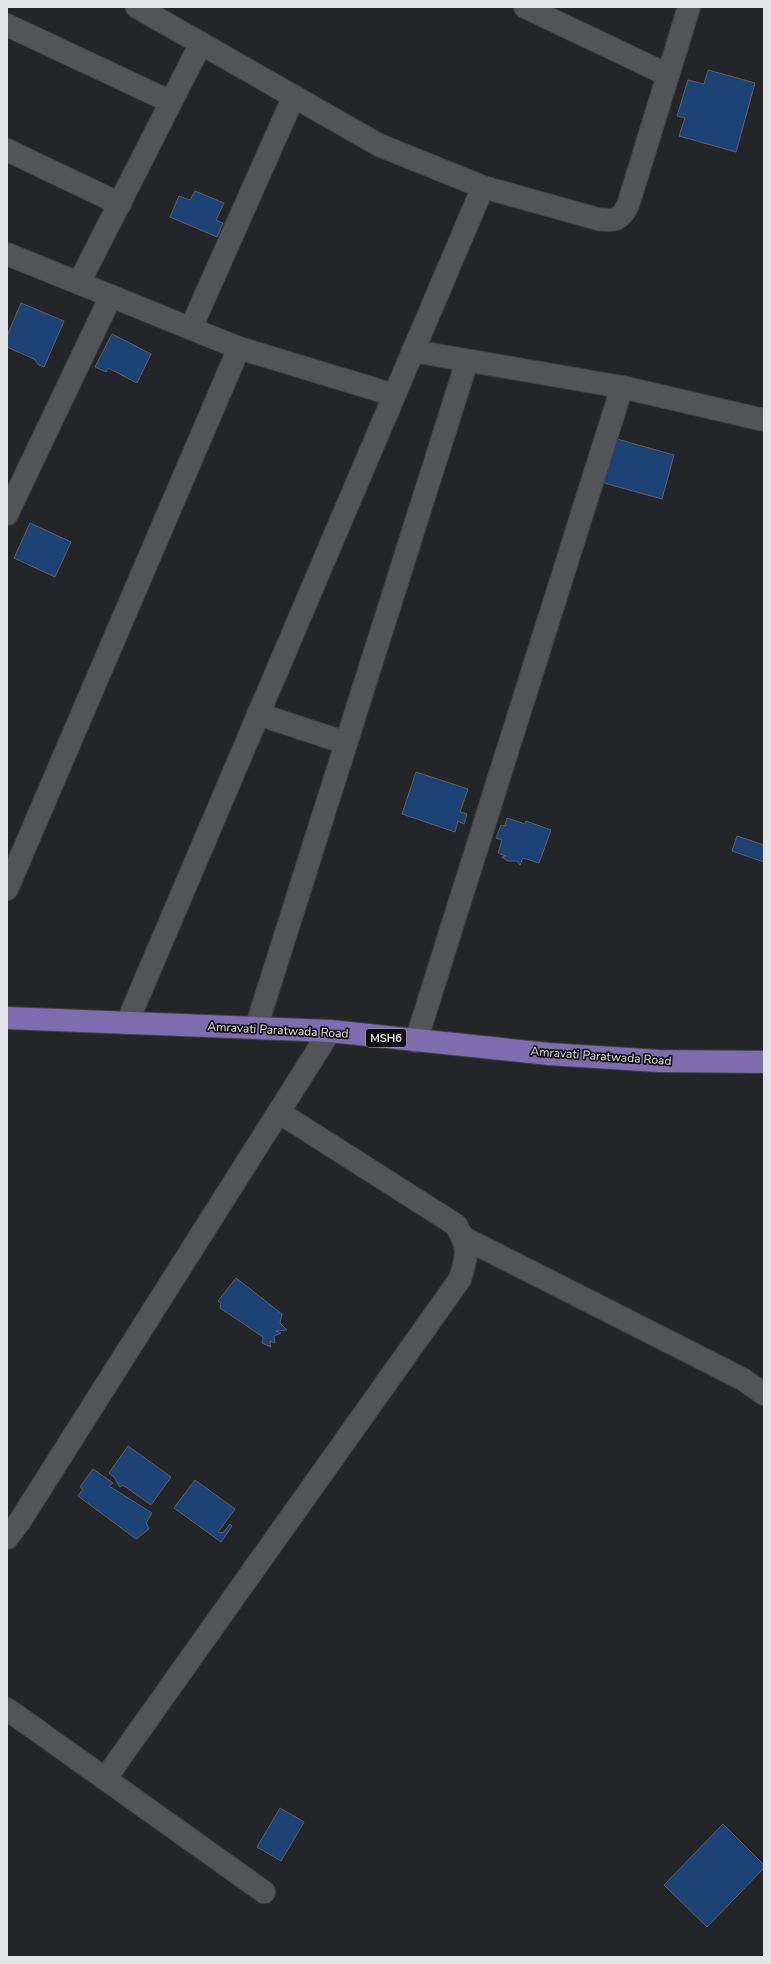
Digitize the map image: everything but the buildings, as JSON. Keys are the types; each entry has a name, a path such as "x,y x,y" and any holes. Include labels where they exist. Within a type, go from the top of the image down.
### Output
{"main road":[{"name":"Amravati Paratwada Road","path":"7,1018 330,1031 549,1054 659,1061 764,1062"}],"street":[{"path":"138,7 379,145 483,187 598,219 614,220 623,216 628,205 689,7"},
{"path":"525,7 668,75"},
{"path":"7,25 171,102"},
{"path":"79,284 201,43"},
{"path":"191,328 294,96"},
{"path":"7,150 120,204"},
{"path":"126,1023 483,187"},
{"path":"7,254 239,348 394,395"},
{"path":"7,514 111,296"},
{"path":"7,889 239,348"},
{"path":"413,351 622,388 764,420"},
{"path":"256,1028 467,361"},
{"path":"416,1041 622,388"},
{"path":"258,714 346,743"},
{"path":"7,1538 20,1521 280,1113 330,1031"},
{"path":"105,1779 460,1279 467,1257 464,1238 456,1225 280,1113"},
{"path":"464,1238 731,1374 764,1394"},
{"path":"7,1709 264,1892"}]}
